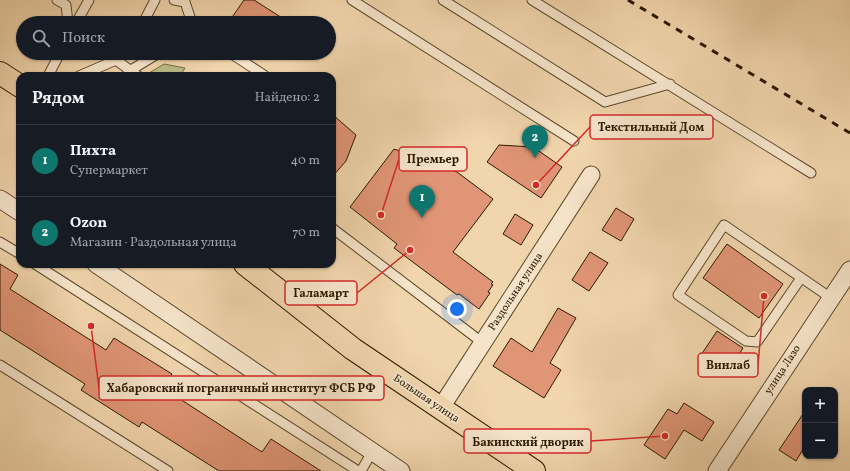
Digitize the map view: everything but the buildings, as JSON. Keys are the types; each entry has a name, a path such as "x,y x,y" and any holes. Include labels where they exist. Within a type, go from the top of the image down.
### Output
{"highway":[{"path":"0,73 16,83"},
{"name":"Большая улица","path":"249,268 353,349 534,471"}],"street":[{"name":"Раздольная улица","path":"440,409 592,175"},
{"path":"0,199 16,209"},
{"path":"102,268 401,471"},
{"name":"улица Лазо","path":"717,471 850,270"}],"lane":[{"path":"57,0 66,5 67,16"},
{"path":"80,16 88,0"},
{"path":"147,16 155,0"},
{"path":"174,0 185,2 190,16"},
{"path":"352,0 574,141"},
{"path":"443,0 605,102 670,84"},
{"path":"532,0 670,84 811,173"},
{"path":"50,72 56,60"},
{"path":"88,72 111,60"},
{"path":"122,60 131,72"},
{"path":"135,72 150,60"},
{"path":"241,60 259,72"},
{"path":"801,278 757,342 746,341 678,295 724,225 831,298"},
{"path":"336,231 483,343"},
{"path":"0,242 16,252"},
{"path":"41,268 358,471"},
{"path":"0,365 168,471"},
{"path":"361,471 372,452"}],"green space":[{"path":"164,64 185,68 182,72 151,72"}],"railway":[{"path":"628,0 850,133"}],"place":[{"name":"Ozon","path":"535,158"},
{"name":"Текстильный Дом","path":"536,185"},
{"name":"Премьер","path":"381,215"},
{"name":"Пихта","path":"422,218"},
{"name":"Галамарт","path":"410,250"},
{"name":"Винлаб","path":"764,296"},
{"name":"Хабаровский пограничный институт ФСБ РФ","path":"91,326"},
{"name":"Бакинский дворик","path":"665,436"}]}
